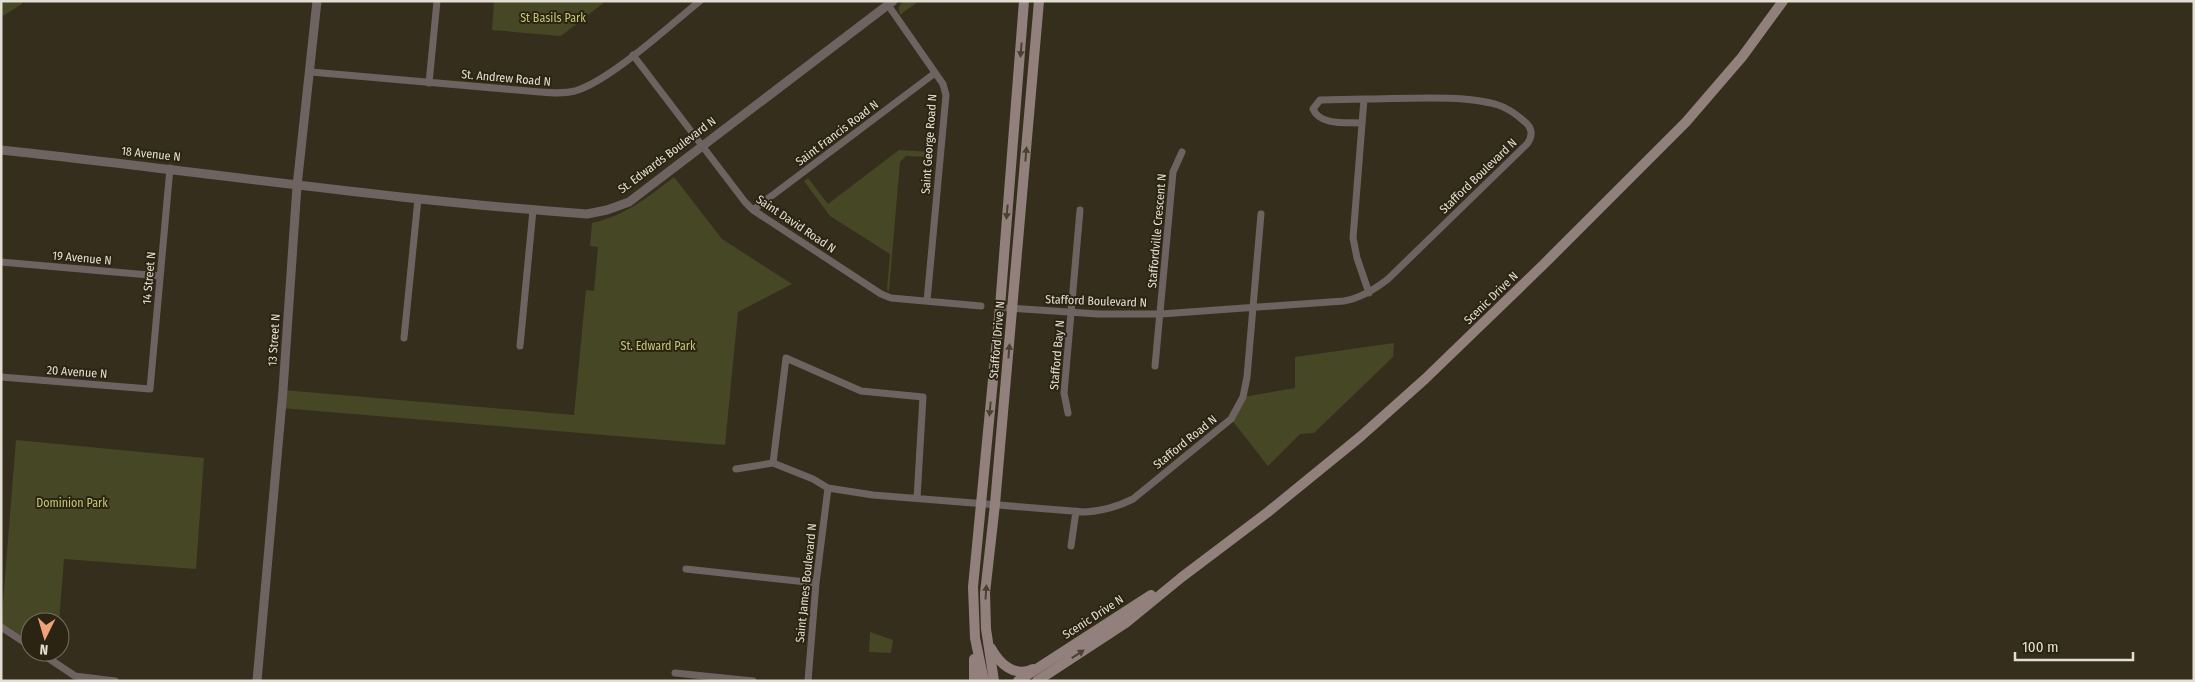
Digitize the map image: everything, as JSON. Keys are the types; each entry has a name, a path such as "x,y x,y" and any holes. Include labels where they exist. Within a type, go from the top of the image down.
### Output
{"main road":[{"name":"Stafford Drive N","path":"984,681 975,638 973,586 1000,307 1024,1"},
{"name":"Stafford Drive N","path":"994,681 987,641 985,599 1013,308 1039,1"},
{"name":"Scenic Drive N","path":"1037,681 1126,622 1268,512 1360,437 1426,379 1686,122 1742,57 1782,1"},
{"name":"Scenic Drive N","path":"1018,681 1117,615 1182,577"},
{"path":"974,681 973,651 975,638"},
{"path":"987,641 999,661 1009,668 1027,672 1043,665"}],"street":[{"name":"13 Street N","path":"257,681 283,390 297,186 318,1"},
{"path":"429,83 437,1"},
{"name":"St. Andrew Road N","path":"311,72 557,93 575,90 591,84 633,55 700,1"},
{"name":"Saint George Road N","path":"891,3 943,84 946,95 927,300"},
{"name":"St. Edwards Boulevard N","path":"297,186 533,210 588,214 607,210 629,202 891,3"},
{"name":"Saint David Road N","path":"633,55 701,146 753,210 890,298 981,306"},
{"name":"Saint Francis Road N","path":"753,210 935,73"},
{"name":"Stafford Boulevard N","path":"1000,307 1071,313 1161,314 1344,300 1369,293 1395,272 1532,136 1531,129 1526,122 1510,110 1489,102 1469,100 1326,99 1320,100 1314,109 1315,114 1324,120 1362,123"},
{"path":"1364,99 1353,238 1357,258 1369,293"},
{"name":"18 Avenue N","path":"1,150 170,168 297,186"},
{"name":"Staffordville Crescent N","path":"1161,314 1173,172 1182,152"},
{"name":"14 Street N","path":"150,389 170,168"},
{"path":"404,338 418,199"},
{"path":"520,346 533,210"},
{"name":"Stafford Bay N","path":"1068,413 1064,393 1080,210"},
{"path":"1253,307 1261,214"},
{"name":"19 Avenue N","path":"1,262 160,276"},
{"name":"Stafford Road N","path":"981,504 1076,512 1108,509 1133,499 1231,419 1239,407 1245,387 1253,307"},
{"path":"1155,366 1161,314"},
{"path":"773,463 786,358 861,391 923,397 917,498"},
{"name":"20 Avenue N","path":"1,377 150,389"},
{"path":"736,469 773,463 828,488 981,504"},
{"name":"Saint James Boulevard N","path":"808,681 816,583 828,488"},
{"path":"1071,546 1076,512"},
{"path":"686,569 816,583"},
{"path":"1,627 20,639"},
{"path":"54,662 75,676 115,681"},
{"path":"675,674 753,681"}],"green space":[{"path":"1,1 22,1 22,4 1,17"},
{"name":"St Basils Park","path":"494,1 606,1 561,36 492,30"},
{"path":"904,1 919,1 900,15 899,7"},
{"path":"899,150 933,152 933,157 906,156 900,162 889,291 887,290 890,254 830,216 804,181 808,178 828,204"},
{"name":"St. Edward Park","path":"674,177 722,239 792,284 738,312 725,445 281,408 283,390 574,415 586,290 594,291 598,247 590,246 592,223 626,210 645,199"},
{"path":"1394,343 1393,357 1314,433 1300,434 1268,466 1231,419 1243,397 1295,388 1295,357"},
{"name":"Dominion Park","path":"16,440 204,458 196,569 64,559 60,612 20,612 20,639 1,627"},
{"path":"870,632 893,640 891,653 869,652"}]}
